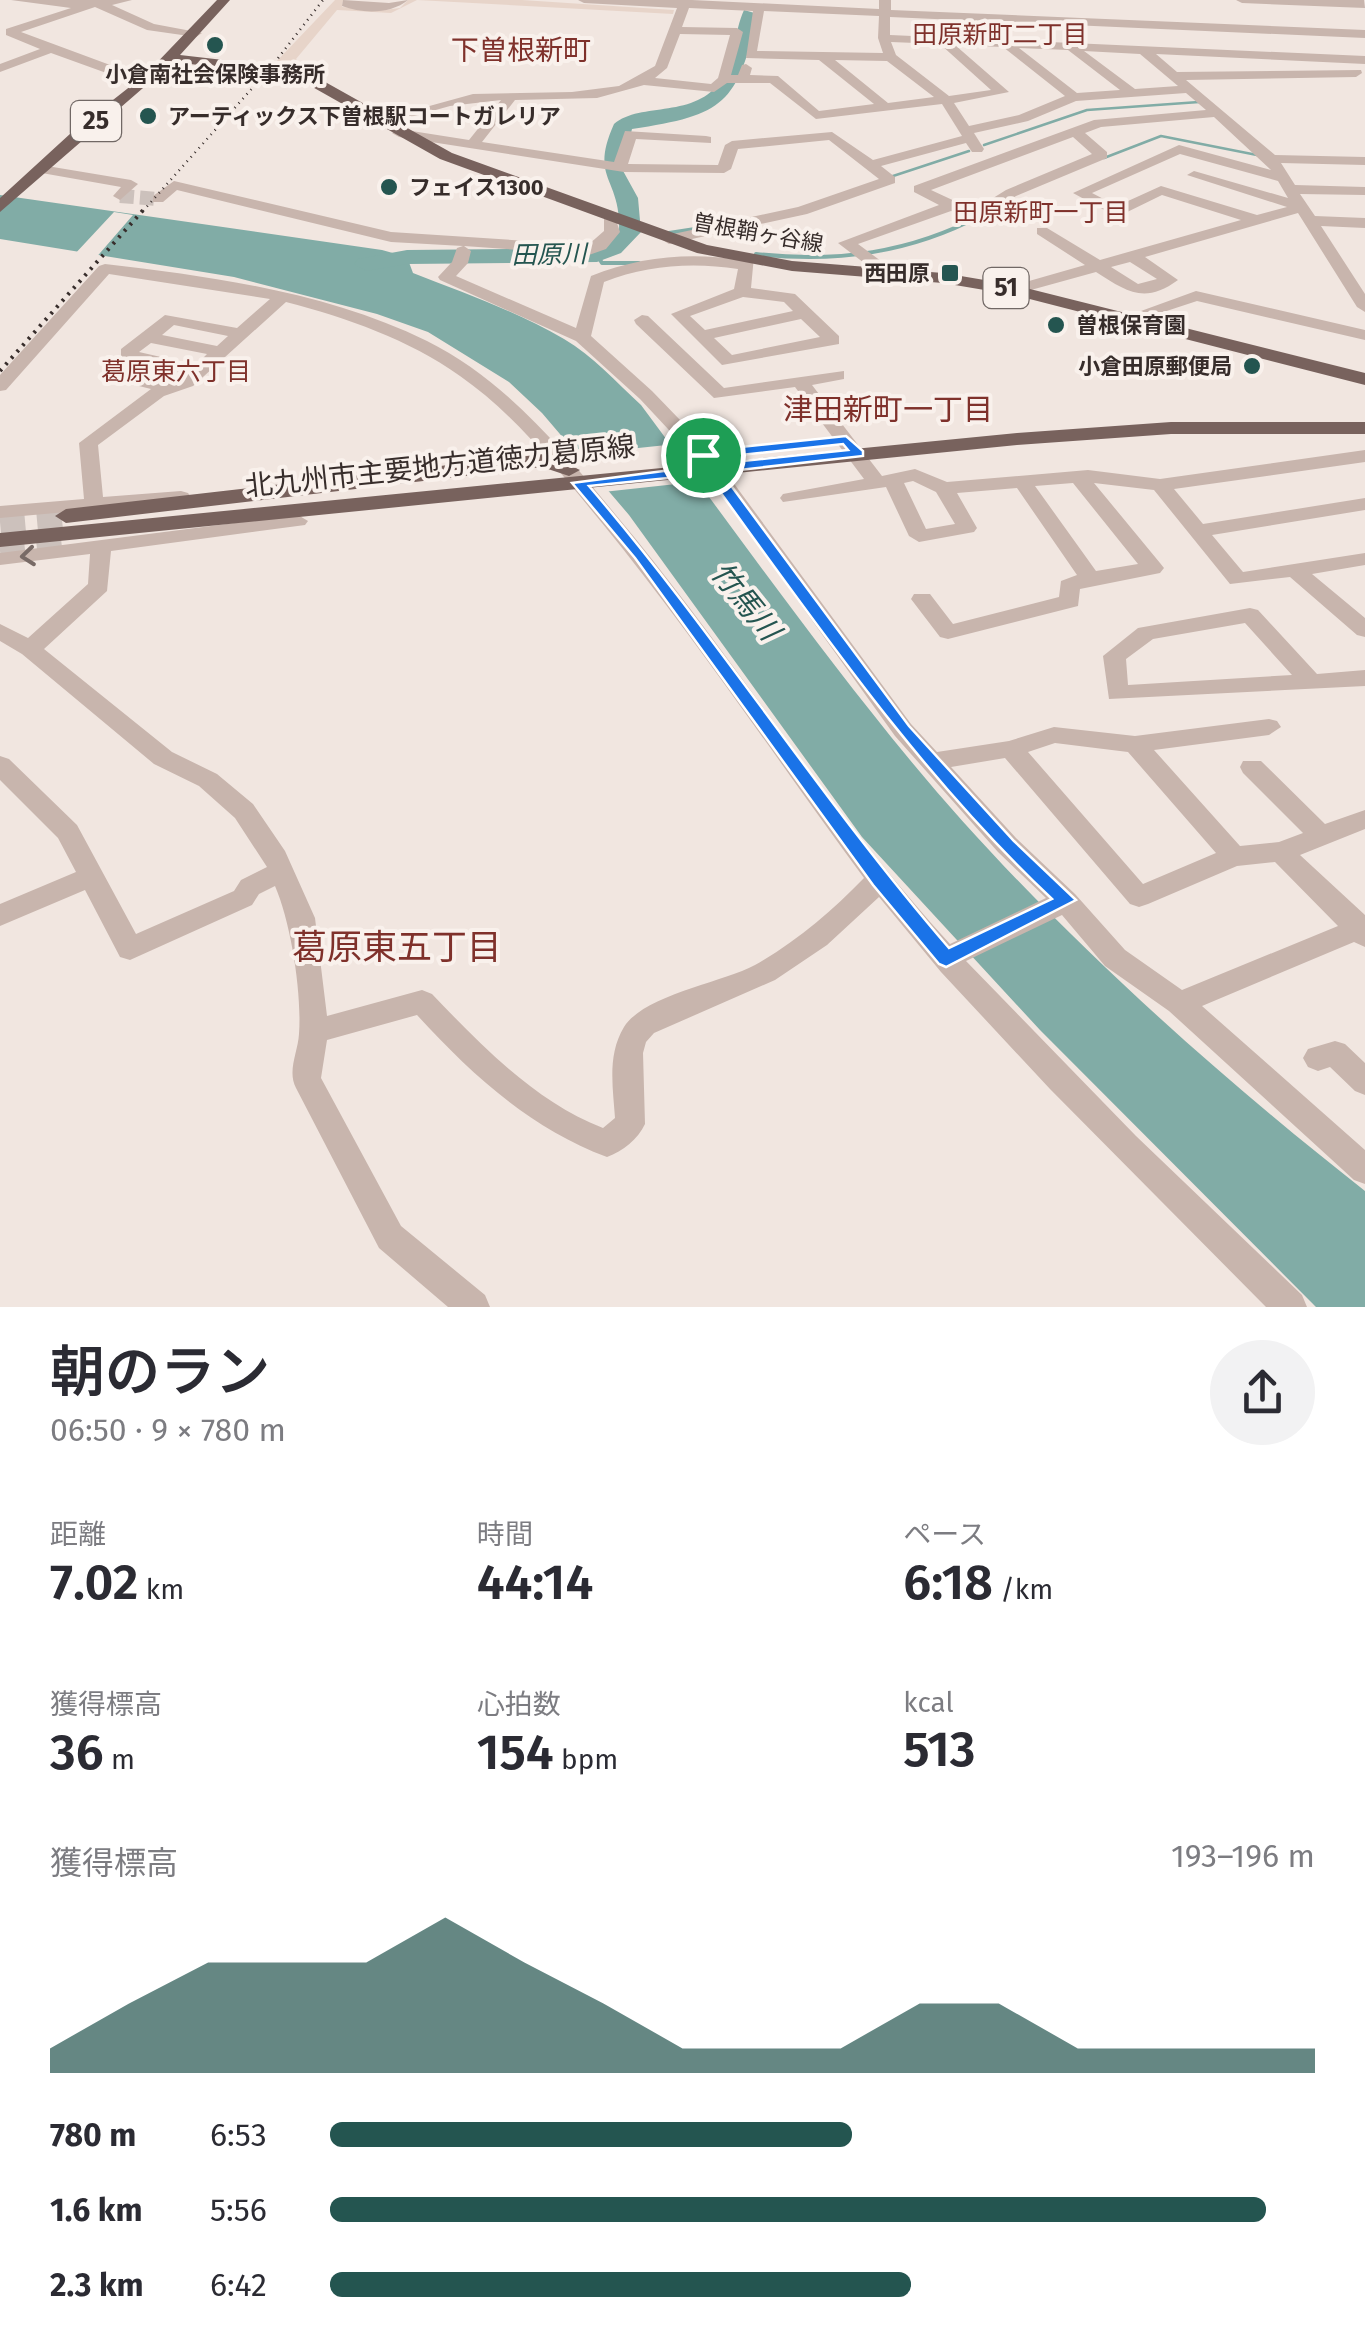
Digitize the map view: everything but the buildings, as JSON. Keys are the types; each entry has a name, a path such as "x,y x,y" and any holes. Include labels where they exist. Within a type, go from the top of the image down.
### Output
{"main road":[{"name":"25","path":"0,207 151,77 224,0"},
{"name":"曽根鞘ヶ谷線","path":"171,58 285,68 321,82 399,133 446,156 642,230 748,262 886,273 1014,290 1365,379"},
{"name":"北九州市主要地方道徳力葛原線","path":"580,476 1154,417 1365,414"},
{"name":"北九州市主要地方道徳力葛原線","path":"852,447 1171,428 1365,428"},
{"path":"66,516 544,460 580,476"},
{"path":"63,544 295,510 540,492 580,476"},
{"name":"北九州市主要地方道徳力葛原線","path":"0,528 295,510"},
{"name":"北九州市主要地方道徳力葛原線","path":"0,540 295,510"}],"street":[{"path":"17,0 93,4 126,0"},
{"path":"72,0 93,4 151,27 196,33"},
{"path":"388,0 349,0 351,6 387,8 402,0"},
{"path":"584,0 759,8 885,7"},
{"path":"699,0 1365,31"},
{"path":"1242,0 1362,5 1358,0"},
{"path":"1254,0 1264,27"},
{"path":"382,121 464,99 600,92 640,81 661,68 685,2"},
{"path":"93,4 10,32 128,76 151,77"},
{"path":"885,7 884,38 890,57 946,100 977,148 1002,159"},
{"path":"733,79 750,55 759,8"},
{"path":"1104,18 1271,159 1314,221 1365,307"},
{"path":"676,30 737,32 733,79"},
{"path":"884,38 1365,60"},
{"path":"819,114 1002,92 943,41"},
{"path":"1006,44 1074,97"},
{"path":"1072,47 1132,92"},
{"path":"0,68 51,49"},
{"path":"750,55 890,57"},
{"path":"822,56 885,107"},
{"path":"1174,76 1365,73"},
{"path":"640,81 714,88 733,79 773,79 819,114 832,136 890,180 802,212 669,239"},
{"path":"870,165 1023,118 1074,97 1190,89"},
{"path":"600,92 625,106"},
{"path":"474,143 512,95"},
{"path":"1074,131 1102,155 1012,193 975,216 919,189 1074,131 1100,123 1218,113"},
{"path":"399,133 615,166 724,169 732,145 832,136"},
{"path":"615,166 626,148 702,147"},
{"path":"1224,160 1117,212 1080,193 1168,150 1224,160 1285,184 1365,190"},
{"path":"1271,159 1365,161"},
{"path":"41,169 131,184 120,196"},
{"path":"1194,175 1303,206"},
{"path":"158,198 174,185 391,237 589,250 600,246 612,232 612,218"},
{"path":"1162,190 1253,218"},
{"path":"886,273 846,244 950,206"},
{"path":"1014,290 1303,206"},
{"path":"1314,221 1365,223"},
{"path":"1042,230 1136,290 1170,280 1131,254"},
{"path":"462,257 446,276 582,336 646,395 931,762 1007,846 1066,900 1115,958 1178,1003 1365,1170"},
{"path":"582,336 597,278 620,268 716,260 748,262 742,292"},
{"path":"0,386 105,269 281,298 352,315 441,356 504,404 580,476 879,880 946,958 1161,1185 1290,1307"},
{"path":"742,292 788,298 805,313 833,340 728,360 679,314 742,292"},
{"path":"1127,318 1196,296 1365,336"},
{"path":"94,504 88,442 169,388 187,382 281,298"},
{"path":"702,336 805,313"},
{"path":"200,370 127,353 171,319 241,334"},
{"path":"642,320 720,394 838,375"},
{"path":"148,337 221,352"},
{"path":"139,358 129,378 169,388"},
{"path":"800,381 884,481 918,536 967,528 944,488"},
{"path":"790,498 916,476 944,488 1078,476 1160,485 1365,456"},
{"path":"922,600 948,632 1070,602 1069,586 1090,578 1153,568 1078,476"},
{"path":"1021,480 1090,578"},
{"path":"0,512 331,484"},
{"path":"1160,485 1238,579 1365,559"},
{"path":"1198,530 1365,504"},
{"path":"0,559 101,548 295,510"},
{"path":"30,649 100,586 101,548"},
{"path":"1294,570 1365,630"},
{"path":"1312,682 1250,615 1146,633 1114,656 1117,693 1312,682 1365,678"},
{"path":"2,634 30,649 163,758 208,780 244,811 281,871 302,918 314,1032 306,1079 390,1237 473,1307"},
{"path":"931,762 1012,749 1054,734 1135,744 1269,728"},
{"path":"1135,744 1234,856"},
{"path":"1012,749 1139,897 1234,856 1281,852 1365,819"},
{"path":"0,765 68,832 130,950 243,898 250,886 281,871"},
{"path":"1252,767 1320,835"},
{"path":"1178,1003 1363,930 1281,852"},
{"path":"0,915 92,876"},
{"path":"314,1032 422,1002 452,1034 560,1124 607,1142 630,1124 630,1049 637,1031 656,1019 749,982 838,924 879,880"},
{"path":"946,958 1066,900"},
{"path":"1318,1058 1335,1052 1365,1082"}],"shaded area":[{"path":"335,0 343,0 342,7 383,10 417,0 391,13 337,10 296,59 302,68 275,63"},
{"path":"417,0 522,0 674,10 673,14"}],"water":[{"name":"竹馬川","path":"0,195 382,250 407,257 413,273 527,320 585,353 641,405 875,717 1012,875 1186,1041 1365,1191 1365,1307 1316,1307 1040,1030 862,837 629,515 542,413 509,382 428,332 377,314 234,277 0,239"}],"pier":[{"path":"114,212 133,215 94,260 73,256"},
{"path":"676,444 704,481 603,492 572,455"}],"waterway":[{"name":"田原川","path":"366,264 407,257 597,255 613,248 630,232 628,198 612,169 614,147 624,124 695,109 720,94 736,68 750,14"},
{"path":"984,145 1087,110 1199,102"},
{"path":"1104,158 1161,136 1257,155"},
{"path":"887,178 969,151"},
{"path":"756,254 815,257 872,252 928,238 982,215"},
{"path":"669,233 708,227"},
{"path":"597,255 602,263 639,263"}],"tunnel":[{"path":"120,196 158,199"},
{"path":"0,522 66,516"},
{"path":"0,551 63,544"}],"railway":[{"path":"143,211 272,66 323,0"},
{"path":"0,371 145,208"}],"place":[{"name":"小倉南社会保険事務所","path":"215,45"},
{"name":"アーティックス下曽根駅コートガレリア","path":"148,116"},
{"name":"フェイス1300","path":"389,187"},
{"name":"西田原","path":"950,273"},
{"name":"曽根保育園","path":"1056,325"},
{"name":"小倉田原郵便局","path":"1252,366"}],"district":[{"name":"田原新町二丁目","path":"1000,35"},
{"name":"下曽根新町","path":"521,50"},
{"name":"田原新町一丁目","path":"1041,213"},
{"name":"葛原東六丁目","path":"176,372"},
{"name":"津田新町一丁目","path":"888,410"},
{"name":"葛原東五丁目","path":"397,947"}],"route":[{"path":"703,455 711,469 579,483 640,554 879,880 946,958 1066,900 1007,846 903,730 711,469 858,454 846,440 703,455"}]}
